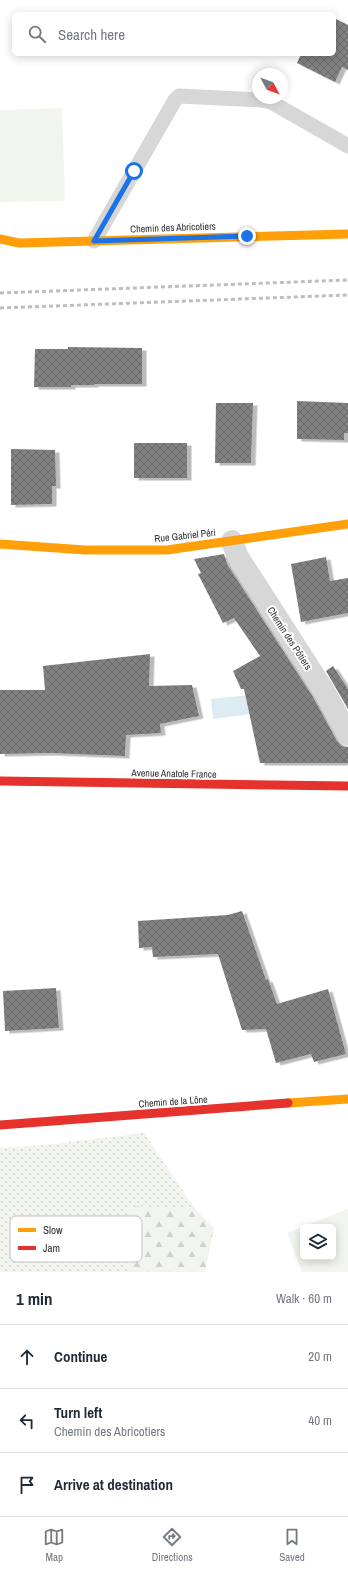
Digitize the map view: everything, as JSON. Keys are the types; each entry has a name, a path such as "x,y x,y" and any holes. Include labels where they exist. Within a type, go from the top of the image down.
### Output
{"street":[{"name":"Chemin des Abricotiers","path":"0,239 19,243 348,234"},
{"name":"Rue Gabriel Péri","path":"0,544 85,550 167,550 348,524"},
{"name":"Chemin des Pôtiers","path":"232,541 238,557 324,691 348,735"},
{"name":"Avenue Anatole France","path":"0,781 348,786"},
{"name":"Chemin de la Lône","path":"0,1126 348,1100"}],"lane":[{"path":"94,241 175,100 179,96 262,100 271,102 348,146"}],"green space":[{"path":"62,108 65,201 0,202 0,110"},
{"path":"144,1133 195,1209 129,1206 129,1216 10,1216 10,1262 128,1262 128,1272 0,1272 0,1148 44,1145"},
{"path":"129,1206 195,1209 214,1228 205,1272 128,1272 128,1262 142,1262 142,1216 129,1216"},
{"path":"348,1209 348,1272 302,1272 287,1233 300,1228 300,1260 336,1260 336,1224 310,1224"}],"shaded area":[{"path":"249,695 251,714 213,719 211,699"}],"building":[{"path":"336,19 348,25 348,70 342,67 335,82 297,63 300,56 336,56"},
{"path":"68,347 142,348 142,384 94,384 71,385 71,387 34,387 35,349 68,349"},
{"path":"297,401 348,403 348,433 344,433 344,440 297,439"},
{"path":"216,403 253,403 251,463 215,463"},
{"path":"134,443 187,443 187,478 134,478"},
{"path":"11,449 55,450 56,486 52,486 52,504 11,505"},
{"path":"224,554 227,564 313,697 337,741 342,746 348,747 348,763 260,763 244,689 241,689 233,671 260,656 234,618 223,623 198,574 201,573 194,559"},
{"path":"326,557 330,581 348,578 348,613 301,622 291,564"},
{"path":"150,654 149,686 192,685 199,716 160,724 161,733 126,735 125,756 51,753 0,754 0,690 45,690 43,666"},
{"path":"333,666 348,689 348,709 326,671"},
{"path":"242,911 266,980 268,979 277,1004 328,989 346,1054 314,1062 311,1054 276,1063 266,1029 242,1030 218,954 153,957 152,947 139,948 138,921 228,915"},
{"path":"56,988 59,1028 5,1031 3,991"}],"railway":[{"path":"0,293 348,280"},
{"path":"0,308 348,295"}],"traffic: slow":[{"path":"0,239 19,243 348,234"},
{"path":"0,544 85,550 167,550 348,524"},
{"path":"288,1103 348,1099"}],"traffic: jam":[{"path":"0,781 348,786"},
{"path":"0,1125 288,1103"}],"route":[{"path":"134,171 94,241 247,236"}]}
